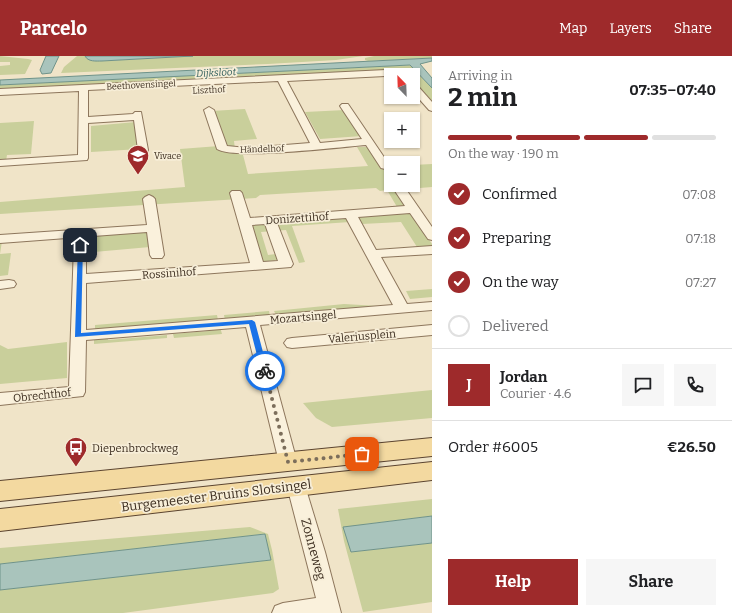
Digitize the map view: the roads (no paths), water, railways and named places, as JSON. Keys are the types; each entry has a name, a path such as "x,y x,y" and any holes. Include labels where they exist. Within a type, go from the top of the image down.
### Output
{"main road":[{"name":"Burgemeester Bruins Slotsingel","path":"0,490 432,447"},
{"path":"288,462 296,486"},
{"name":"Burgemeester Bruins Slotsingel","path":"0,520 432,471"}],"street":[{"name":"Beethovensingel","path":"0,92 84,92 284,82 384,73"},
{"path":"317,146 284,82 384,81"},
{"name":"Liszthof","path":"84,92 238,89"},
{"path":"0,163 83,158 84,92"},
{"path":"420,94 432,108"},
{"path":"0,101 36,100"},
{"path":"345,106 384,164"},
{"name":"Händelhof","path":"209,110 221,147 224,148 237,150 370,142"},
{"path":"84,120 138,116 143,150"},
{"path":"402,192 432,236"},
{"path":"236,193 258,266"},
{"name":"Rossinihof","path":"149,199 157,255"},
{"name":"Donizettihof","path":"245,222 413,209"},
{"path":"350,214 403,309"},
{"name":"Rossinihof","path":"80,279 286,264 270,220"},
{"path":"0,239 153,228"},
{"path":"78,336 80,245"},
{"path":"373,254 432,250"},
{"name":"Mozartsingel","path":"78,336 432,306"},
{"path":"252,322 288,462"},
{"name":"Valeriusplein","path":"292,343 432,330"},
{"name":"Obrechthof","path":"0,399 77,392 78,336"},
{"name":"Zonneweg","path":"296,486 315,552 329,610"},
{"path":"283,613 329,610"}],"water":[{"path":"46,56 59,56 51,73 42,74 40,70"},
{"path":"85,56 193,56 97,61 90,60"},
{"name":"Dijksloot","path":"432,58 432,61 420,64 432,78 432,88 420,75 420,68 413,68 410,65 0,85 0,80"},
{"path":"432,516 432,543 351,552 343,527"},
{"path":"265,534 271,560 0,590 0,564"}],"place":[{"name":"Vivace","path":"138,176"},
{"name":"Diepenbrockweg","path":"76,468"}]}
